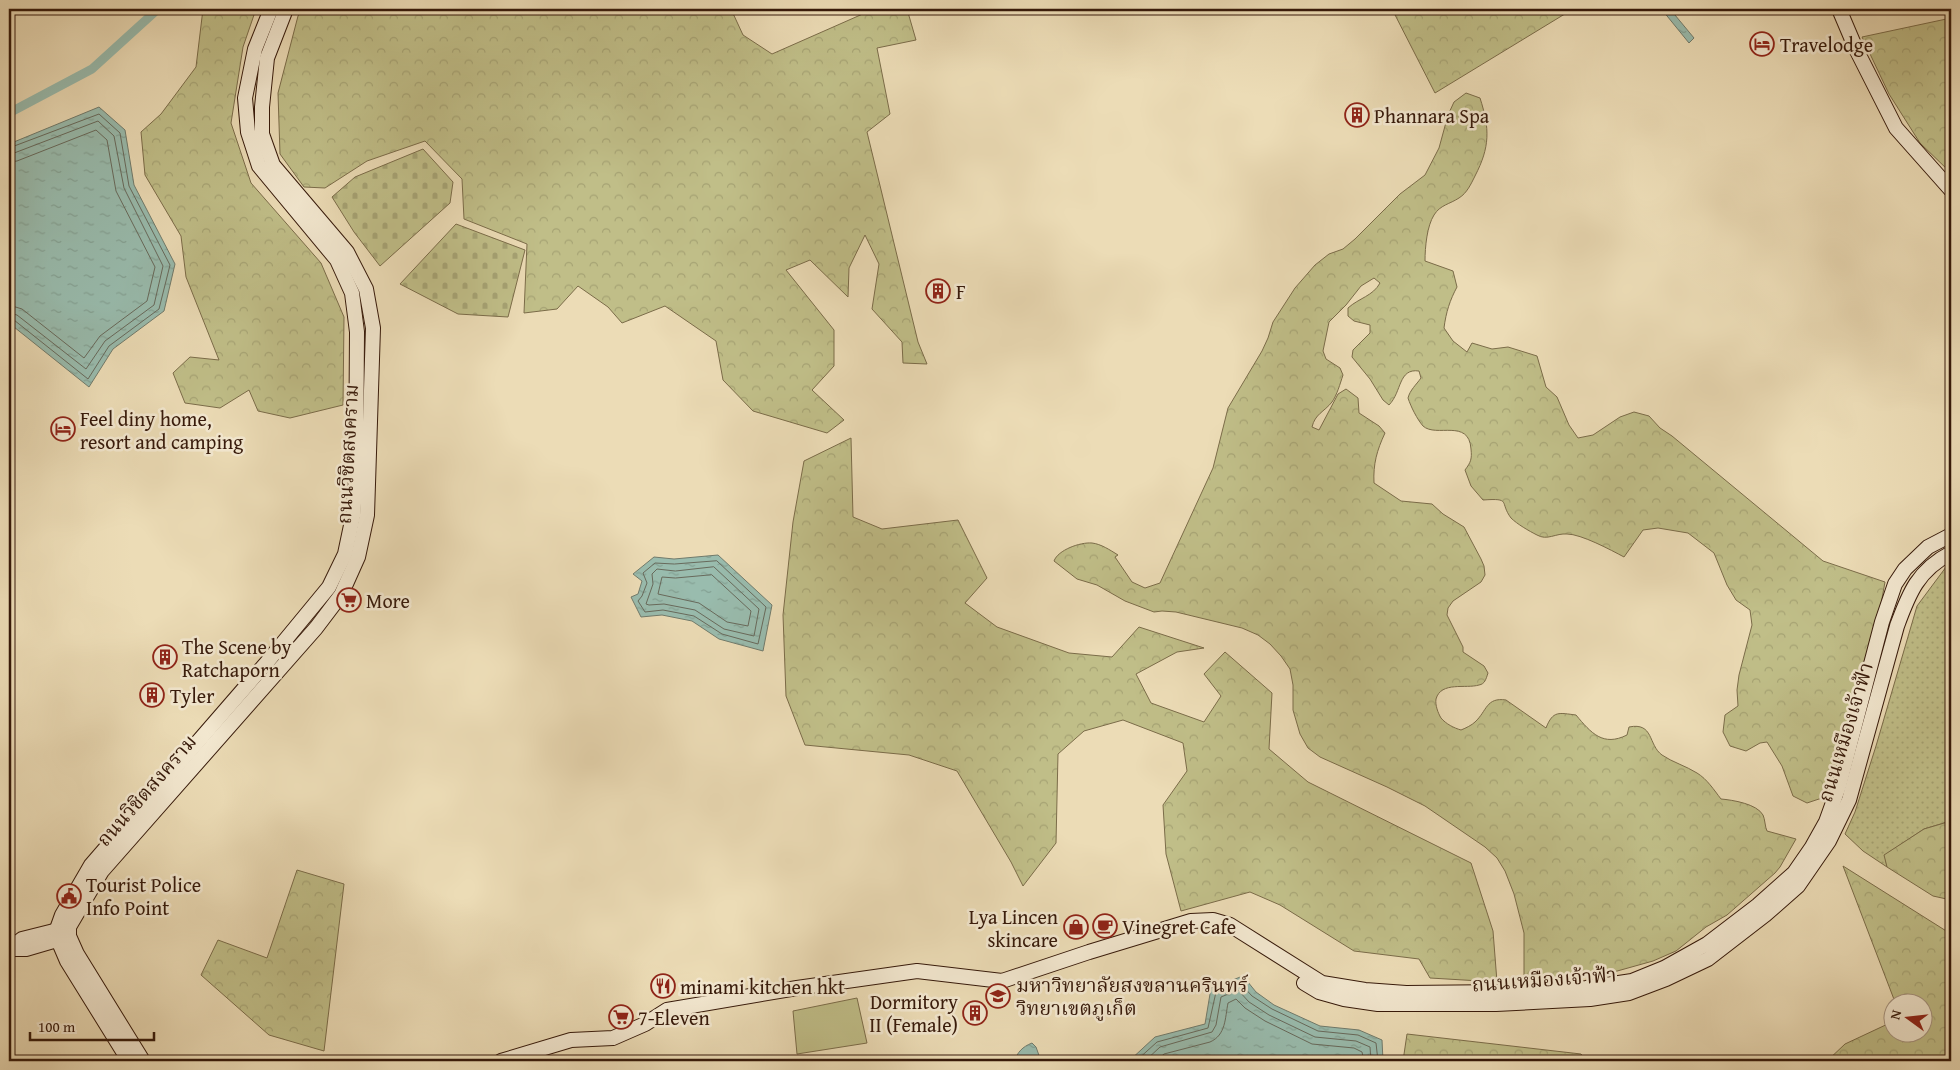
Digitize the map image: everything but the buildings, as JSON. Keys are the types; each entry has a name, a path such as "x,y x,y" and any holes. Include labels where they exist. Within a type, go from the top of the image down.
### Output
{"street":[{"name":"ถนนวิชิตสงคราม","path":"63,933 70,899 91,865 303,620 329,587 345,554 353,516 356,478 358,332 352,293 337,260 259,166 248,132 245,98 255,49 271,9"},
{"name":"ถนนวิชิตสงคราม","path":"63,933 102,870 316,628 341,595 358,557 367,515 373,328 366,288 348,252 273,166 262,134 262,107 267,58 286,9"},
{"path":"1839,9 1856,49 1896,128 1951,190"},
{"name":"ถนนเหมืองเจ้าฟ้า","path":"501,1061 571,1040 613,1038 646,1024 668,1010 797,988 916,971 1002,981 1190,921 1213,920 1230,925 1322,983 1365,990 1406,993 1505,992 1586,988 1632,981 1664,968 1707,944 1758,905 1794,873 1826,822 1839,786 1882,622 1895,584 1905,569 1928,547 1951,535"},
{"name":"ถนนเหมืองเจ้าฟ้า","path":"1262,946 1292,976 1319,992 1344,999 1378,1004 1496,1004 1590,999 1629,993 1666,979 1708,959 1766,915 1798,886 1829,841 1849,800 1897,626 1907,599 1918,579 1937,560 1951,553"},
{"path":"9,949 26,949 63,933"},
{"path":"63,933 68,961 129,1061"},
{"path":"63,933 143,1061"}],"green space":[{"path":"203,9 256,9 243,47 231,123 251,183 321,263 344,317 343,405 290,418 258,411 249,390 220,408 185,403 173,373 190,357 219,360 186,277 181,236 145,175 141,132 161,114 196,67"},
{"path":"302,9 731,9 743,35 772,54 874,9 907,9 916,40 877,48 890,114 867,132 918,342 927,364 903,363 902,342 872,309 879,264 865,235 849,268 848,297 810,260 786,270 834,330 834,366 812,390 844,420 827,433 753,411 723,380 716,341 665,306 622,323 608,307 578,286 557,309 524,313 527,244 464,219 462,179 425,141 367,161 325,188 304,187 280,154 278,93 298,16"},
{"path":"1392,9 1573,9 1435,93"},
{"path":"1951,18 1951,173 1920,143 1889,94 1862,37"},
{"path":"1466,93 1480,98 1486,119 1487,138 1484,156 1467,191 1459,198 1439,209 1434,215 1428,231 1425,255 1425,261 1453,271 1457,287 1449,306 1444,328 1453,341 1467,352 1472,343 1492,349 1508,347 1537,356 1546,387 1557,397 1569,425 1578,438 1593,435 1620,417 1634,412 1649,416 1660,428 1823,561 1885,582 1875,637 1832,786 1822,798 1807,803 1793,796 1782,766 1767,742 1760,743 1746,751 1730,746 1723,732 1725,715 1738,706 1737,690 1739,675 1752,625 1750,610 1736,600 1727,585 1714,553 1688,533 1658,528 1643,530 1624,557 1580,537 1563,534 1541,537 1516,523 1511,518 1503,502 1483,500 1471,486 1465,470 1471,460 1471,449 1469,440 1464,434 1451,430 1429,429 1423,426 1419,420 1408,398 1421,378 1419,371 1407,373 1389,405 1383,400 1370,379 1352,357 1353,350 1370,333 1370,325 1354,321 1348,316 1348,308 1374,291 1380,283 1374,278 1361,286 1329,322 1323,351 1326,359 1340,368 1343,375 1334,399 1318,416 1312,427 1319,430 1338,394 1346,389 1358,398 1359,413 1379,426 1385,433 1376,457 1374,483 1401,501 1432,504 1443,514 1464,527 1484,566 1485,575 1481,582 1453,601 1448,608 1447,615 1463,647 1463,652 1484,666 1488,673 1483,684 1448,688 1439,693 1436,704 1441,718 1450,726 1461,730 1475,722 1487,706 1494,701 1506,700 1546,728 1554,715 1561,713 1576,715 1592,732 1604,739 1619,738 1627,735 1629,727 1637,726 1643,728 1650,735 1654,746 1662,755 1701,775 1721,799 1756,808 1763,815 1767,831 1796,839 1775,873 1727,915 1706,927 1676,951 1653,961 1603,975 1555,981 1524,981 1524,933 1514,894 1505,871 1497,858 1485,847 1425,806 1320,757 1308,748 1300,734 1293,710 1293,685 1290,669 1270,644 1258,635 1242,628 1176,612 1154,612 1125,601 1097,585 1077,579 1054,561 1065,550 1087,543 1095,544 1118,555 1115,557 1132,582 1145,588 1160,583 1213,468 1228,408 1262,351 1273,322 1295,288 1315,265 1329,254 1343,249 1400,194 1425,175 1439,148 1448,115 1454,102"},
{"path":"423,149 453,182 450,203 380,266 354,232 332,197 355,177"},
{"path":"456,224 525,250 508,317 458,314 400,284"},
{"path":"851,438 853,517 882,529 958,520 987,578 965,603 997,627 1069,653 1112,657 1139,627 1204,648 1177,652 1136,674 1151,703 1204,722 1221,696 1204,674 1225,652 1272,693 1269,749 1308,782 1471,863 1493,931 1497,982 1430,978 1419,959 1354,951 1280,905 1250,892 1181,911 1166,854 1163,805 1187,771 1183,743 1123,720 1084,731 1058,754 1056,843 1023,886 1011,862 957,771 909,755 805,745 786,696 783,615 793,522 804,461"},
{"path":"1951,562 1951,821 1924,829 1885,855 1887,867 1863,851 1845,834 1855,812 1876,746 1917,606"},
{"path":"1951,821 1951,900 1933,896 1887,867 1884,855 1924,829"},
{"path":"1843,866 1951,934 1951,1061 1827,1061 1845,1044 1882,1027 1882,1042 1932,1042 1932,992 1891,992"},
{"path":"297,870 344,884 324,1051 269,1035 201,975 218,940 267,958"},
{"path":"857,998 867,1043 797,1054 793,1011"},
{"path":"1407,1034 1581,1054 1587,1061 1403,1061"}],"water":[{"path":"1670,9 1694,38 1689,43 1663,11"},
{"path":"99,107 125,130 134,185 175,264 164,311 113,349 89,387 9,323 9,144"},
{"path":"718,555 772,605 763,651 719,639 692,621 662,615 641,617 631,597 638,594 642,581 633,574 654,557 674,559"},
{"path":"1243,976 1256,992 1274,1005 1320,1026 1359,1030 1382,1040 1383,1061 1129,1061 1155,1037 1205,1024 1211,988"},
{"path":"1032,1043 1036,1047 1041,1061 1014,1061 1021,1050"}],"waterway":[{"path":"9,113 92,69 158,9"}],"place":[{"name":"Travelodge","path":"1762,44"},
{"name":"Phannara Spa","path":"1357,115"},
{"name":"F","path":"938,291"},
{"name":"Feel diny home, resort and camping","path":"63,429"},
{"name":"More","path":"349,600"},
{"name":"The Scene by Ratchaporn","path":"165,657"},
{"name":"Tyler","path":"152,695"},
{"name":"Tourist Police Info Point","path":"69,896"},
{"name":"Vinegret Cafe","path":"1105,926"},
{"name":"Lya Lincen skincare","path":"1076,927"},
{"name":"minami kitchen hkt","path":"663,986"},
{"name":"มหาวิทยาลัยสงขลานครินทร์ วิทยาเขตภูเก็ต","path":"998,996"},
{"name":"Dormitory II (Female)","path":"975,1013"},
{"name":"7-Eleven","path":"621,1017"}]}
